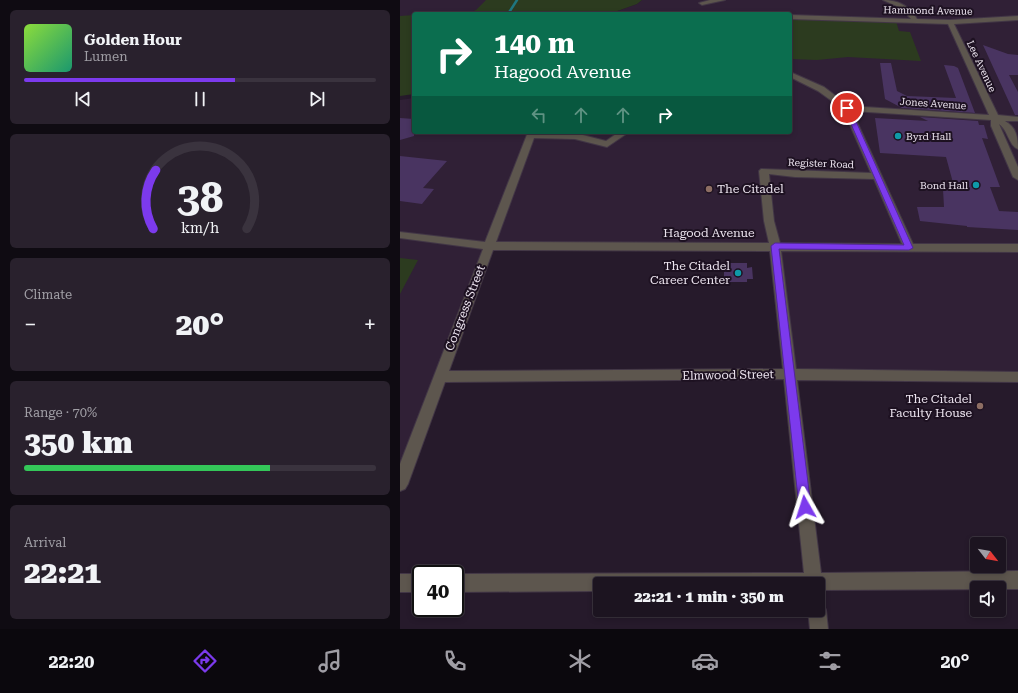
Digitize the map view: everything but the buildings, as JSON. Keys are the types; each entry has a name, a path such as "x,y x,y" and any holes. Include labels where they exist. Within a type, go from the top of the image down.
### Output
{"street":[{"path":"702,3 722,0"},
{"path":"886,0 898,3 906,8 912,14 915,21"},
{"name":"Hammond Avenue","path":"792,17 950,22 1018,18"},
{"name":"Lee Avenue","path":"950,22 995,118 995,126 1018,177"},
{"path":"792,75 822,89 847,108 909,248"},
{"name":"Jones Avenue","path":"847,108 1018,119"},
{"path":"995,118 1008,126 1018,146"},
{"name":"Congress Street","path":"400,484 488,246 532,134"},
{"path":"580,134 607,144 622,134"},
{"name":"Register Road","path":"775,246 769,221 764,171 795,174 877,176"},
{"name":"Hagood Avenue","path":"400,235 488,246 1018,248"},
{"path":"775,246 812,577"},
{"name":"Elmwood Street","path":"439,377 790,374 1018,377"},
{"path":"825,582 1018,580"},
{"path":"400,583 412,583"},
{"path":"464,583 593,583"},
{"path":"818,617 819,629"}],"shaded area":[{"path":"400,0 497,0 486,12 412,12 412,23 400,22"},
{"name":"The Citadel","path":"642,0 1018,0 1018,377 790,374 775,246 488,246 400,484 400,100 412,98 412,134 792,134 792,12 615,12 637,4"}],"green space":[{"path":"486,0 642,0 637,4 615,12 472,12 476,10"},
{"path":"412,15 412,94 400,96 400,16"},
{"path":"792,18 896,21 899,31 910,32 921,61 848,57 817,60 792,59"},
{"path":"400,258 418,260 400,294"}],"waterway":[{"path":"509,12 517,0"}],"place":[{"name":"Byrd Hall","path":"898,136"},
{"name":"Bond Hall","path":"976,185"},
{"name":"The Citadel","path":"709,189"},
{"name":"The Citadel Career Center","path":"738,273"},
{"name":"The Citadel Faculty House","path":"980,406"}],"route":[{"path":"805,507 775,246 909,248 847,108"}]}
